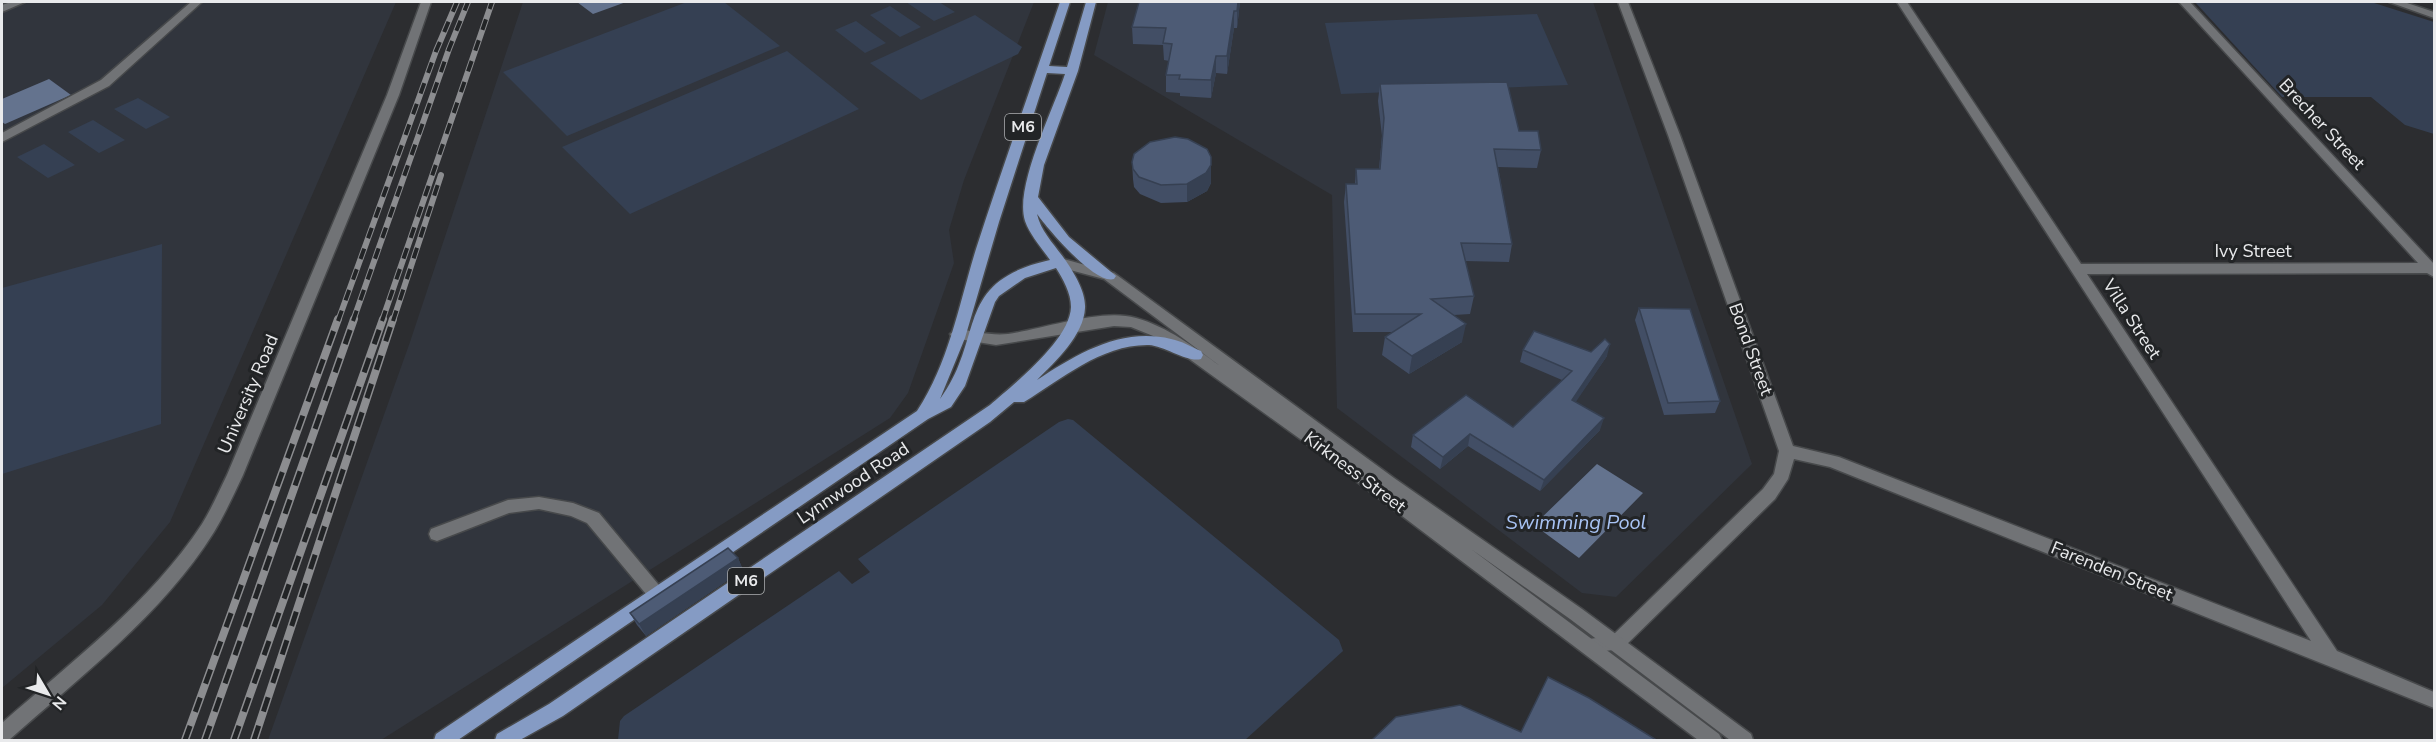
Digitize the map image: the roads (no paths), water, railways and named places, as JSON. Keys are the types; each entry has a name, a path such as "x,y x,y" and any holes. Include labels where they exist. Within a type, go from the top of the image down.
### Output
{"main road":[{"name":"M6","path":"1043,69 1065,2"},
{"name":"M6","path":"1072,71 1090,2"},
{"path":"1043,69 1072,71"},
{"name":"Lynnwood Road","path":"443,741 922,415 937,390 957,334 1043,69"},
{"name":"Lynnwood Road","path":"504,741 556,710 985,418 1020,389 1072,326 1079,309 1076,292 1060,263 1037,231 1029,209 1034,180 1072,71"},
{"path":"1031,197 1064,240 1109,276"},
{"path":"922,415 946,403 952,396 960,382 988,300 994,292 1018,276 1043,266 1060,263"},
{"path":"985,418 1093,354 1116,344 1149,340 1171,344 1197,356"}],"street":[{"path":"2,9 20,2"},
{"path":"2,138 105,83 197,2"},
{"name":"University Road","path":"2,734 121,628 185,558 218,511 393,95 426,2"},
{"name":"Bond Street","path":"1623,2 1674,135 1787,451"},
{"name":"Villa Street","path":"1902,2 2331,657"},
{"name":"Brecher Street","path":"2184,2 2433,270"},
{"path":"2394,2 2434,15"},
{"name":"Kirkness Street","path":"1060,263 1109,276 1389,482 1616,644 1744,741"},
{"name":"Ivy Street","path":"2076,269 2433,270"},
{"name":"Kirkness Street","path":"957,334 1008,339 1072,326 1114,321 1133,322 1168,336 1587,645 1712,741"},
{"path":"1587,645 1616,644 1769,494 1780,481 1786,466 1787,451"},
{"name":"Farenden Street","path":"1787,451 1833,461 2331,657 2434,700"},
{"path":"437,534 508,507 539,503 573,510 593,518 657,595"},
{"path":"1616,644 1620,659 1631,679"}],"water":[{"path":"577,2 626,2 593,14"},
{"path":"49,79 71,95 5,124 2,122 2,99"},
{"name":"Swimming Pool","path":"1597,464 1643,493 1579,558 1534,525"}],"railway":[{"path":"338,321 436,51 457,2"},
{"path":"353,321 449,49 468,2"},
{"path":"382,321 492,2"},
{"path":"393,321 441,175"},
{"path":"185,740 338,319"},
{"path":"205,740 354,319"},
{"path":"234,740 383,319"},
{"path":"254,740 393,319"}]}
